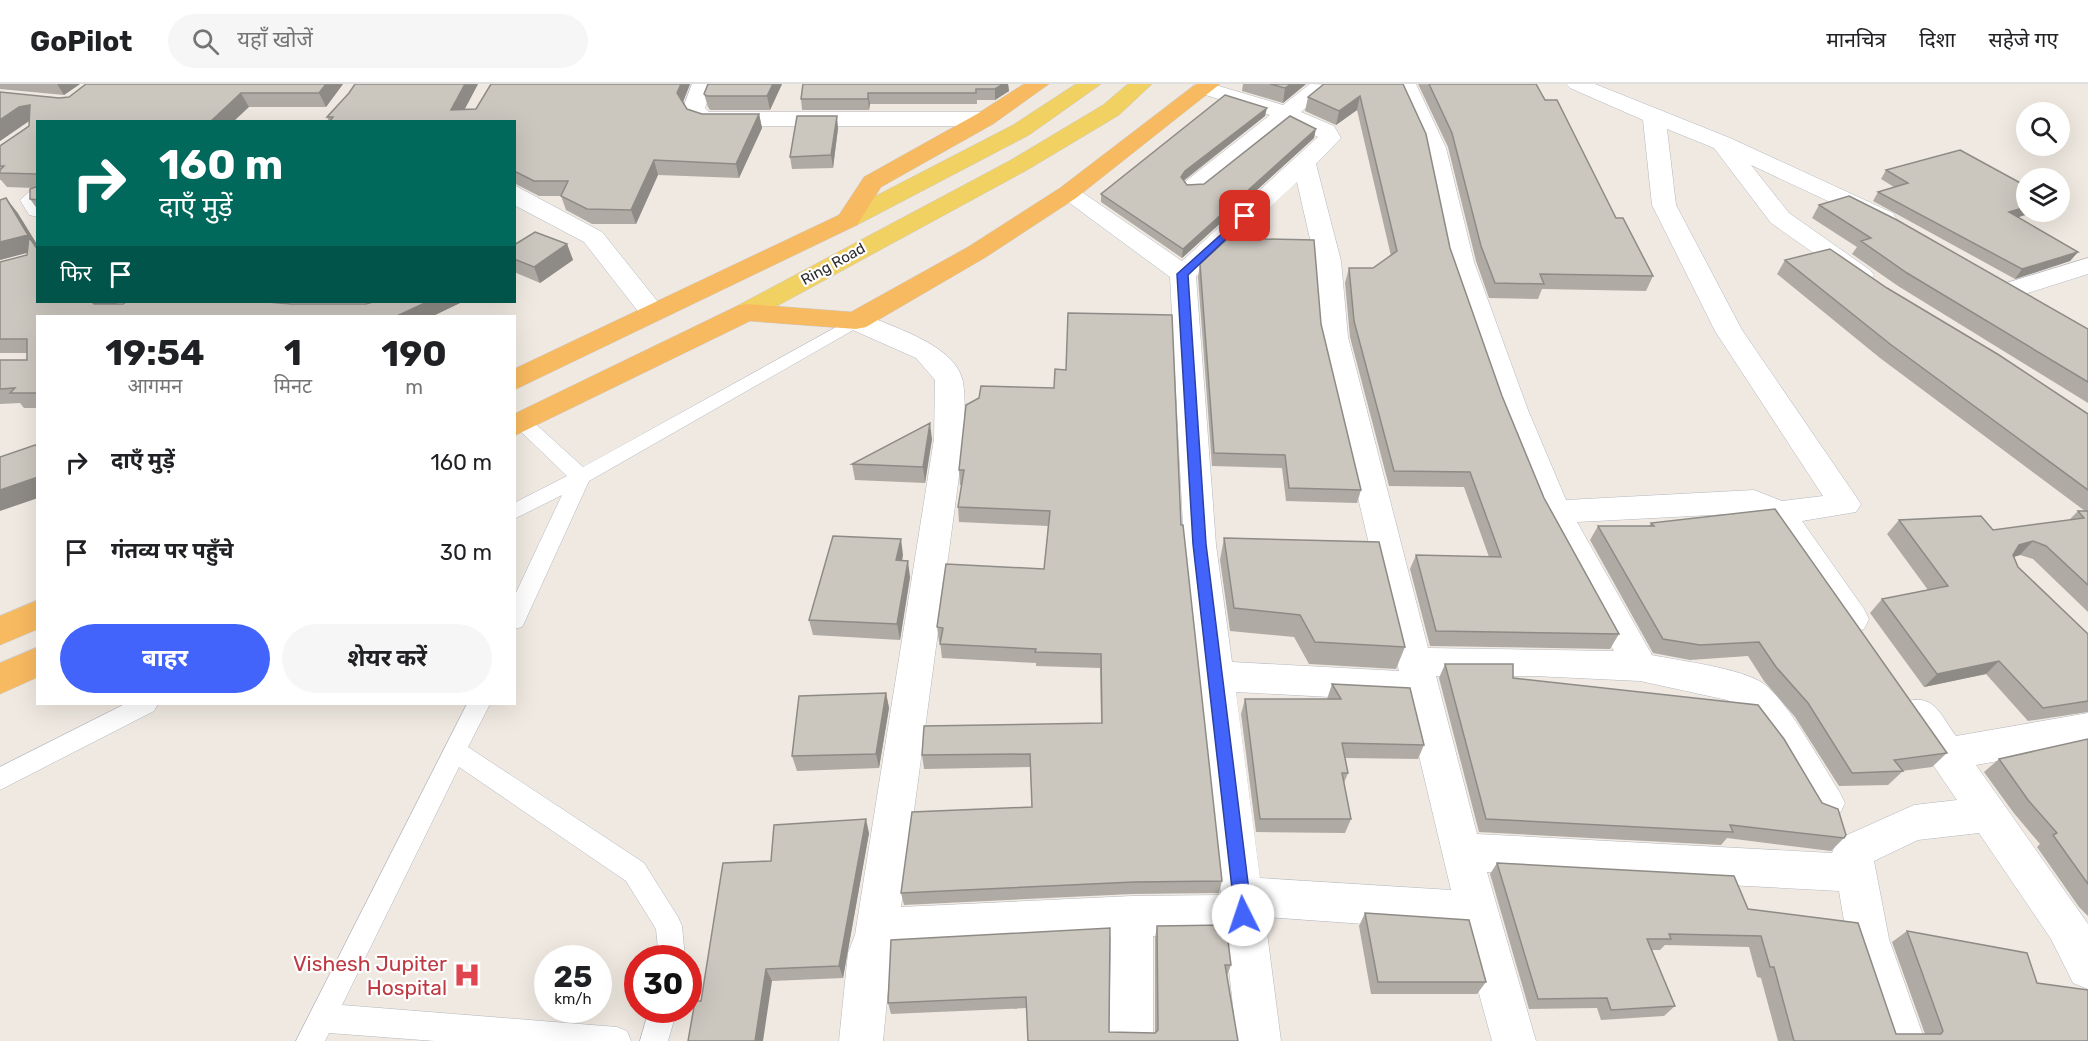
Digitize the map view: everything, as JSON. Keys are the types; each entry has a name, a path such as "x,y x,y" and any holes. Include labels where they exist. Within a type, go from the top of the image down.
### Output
{"highway":[{"path":"848,220 872,182 986,119 1038,84"},
{"path":"746,312 856,321 977,252 1068,193 1206,86"},
{"name":"Ring Road","path":"516,380 848,220"},
{"name":"Ring Road","path":"518,424 746,312"},
{"path":"0,631 36,614"},
{"path":"0,679 36,662"}],"main road":[{"name":"Ring Road","path":"746,312 1019,165 1111,110 1141,84"},
{"name":"Ring Road","path":"848,220 1021,130 1082,91"}],"street":[{"path":"703,84 694,108 699,116 705,118 986,119"},
{"path":"1405,84 1435,148 1461,262 1513,410 1555,512 1640,667"},
{"path":"1577,84 1722,143 1870,210 1910,232"},
{"path":"1194,186 1322,85"},
{"path":"1183,274 1330,138 1326,130 1315,124 1206,86"},
{"path":"1654,117 1664,205 1729,332 1845,504 1779,513"},
{"path":"1722,143 1780,218 1879,288"},
{"path":"1304,163 1328,261 1334,337 1461,852 1514,1041"},
{"path":"1068,193 1183,274"},
{"path":"516,194 593,237 653,314"},
{"path":"2041,307 2003,285 2088,266"},
{"path":"1183,274 1200,544 1259,1041"},
{"path":"856,321 926,352 949,380 949,439 876,935 869,953 861,1041"},
{"path":"1555,512 1754,501 1779,513 1868,641"},
{"path":"1216,676 1417,675 1534,662 1640,667 1731,686 1751,694 1768,714 1825,803"},
{"path":"1901,690 1948,754 1986,813 2077,923 2088,968"},
{"path":"1948,754 2088,729"},
{"path":"1903,1041 1868,939 1852,852 1914,823 1986,813"},
{"path":"1461,852 1856,873"},
{"path":"876,935 895,928 1132,916 1243,905 1477,912"},
{"path":"1131,1041 1132,916"}],"lane":[{"path":"516,511 581,477 856,321"},
{"path":"518,424 581,477"},
{"path":"516,617 581,477"},
{"path":"0,779 144,705"},
{"path":"478,705 316,1030 617,1041"},
{"path":"456,752 635,872 669,926 671,945"},
{"path":"654,1041 659,1023"}],"building":[{"path":"86,84 326,84 319,93 241,93 212,120 36,120 36,174 0,173 4,166 0,166 0,146 29,126 30,105 19,107 0,120 0,92 69,97"},
{"path":"355,84 465,84 451,110 476,109 491,84 681,84 677,93 687,109 702,114 759,114 736,164 654,160 631,210 587,209 561,196 568,181 534,181 516,172 516,120 331,120 333,117 327,117"},
{"path":"708,84 773,84 767,96 707,96 704,94"},
{"path":"803,84 1003,84 995,89 976,89 976,93 868,93 868,99 801,99"},
{"path":"1270,84 1291,84 1285,88"},
{"path":"1324,84 1403,84 1426,134 1450,248 1502,396 1544,498 1619,634 1436,631 1416,555 1501,557 1470,472 1394,471 1354,321 1349,268 1373,268 1397,251 1360,96 1339,111 1308,97"},
{"path":"1429,84 1536,84 1545,100 1557,100 1616,218 1623,218 1653,276 1540,274 1544,284 1495,283 1481,246 1452,133"},
{"path":"1225,95 1267,108 1185,171 1181,177 1187,185 1204,184 1290,116 1316,129 1183,249 1101,194"},
{"path":"797,116 837,116 831,155 790,157"},
{"path":"1960,150 2016,181 2016,210 2009,212 2016,216 2016,222 2026,222 2078,252 2022,269 1878,192 1908,183 1886,170"},
{"path":"36,187 36,200 30,199 30,189"},
{"path":"1849,196 1897,220 2088,329 2088,382 1907,273 1861,241 1871,238 1819,205"},
{"path":"6,198 28,235 0,242 0,200"},
{"path":"1260,209 1262,210 1265,239 1314,240 1321,324 1361,490 1289,488 1285,455 1214,453 1200,264"},
{"path":"535,232 567,244 534,267 516,260 516,244"},
{"path":"29,237 36,247 36,303 425,303 399,315 36,315 36,393 10,393 15,388 0,389 0,360 27,360 27,339 0,339 0,262 27,255"},
{"path":"1830,249 1887,288 1999,355 2088,414 2088,490 1890,344 1785,260"},
{"path":"1068,313 1172,315 1181,525 1183,525 1222,881 1134,882 901,893 912,812 1032,807 1030,754 922,755 924,726 1102,723 1101,654 1035,652 1036,649 940,644 943,628 937,627 946,564 1044,569 1050,511 958,507 964,470 959,470 966,405 979,398 981,386 1054,388 1055,369 1066,370"},
{"path":"930,423 923,467 852,464"},
{"path":"36,445 36,478 0,490 0,457"},
{"path":"1775,509 1947,753 1894,760 1903,771 1852,773 1808,703 1776,667 1759,642 1700,645 1663,639 1598,526 1654,526 1651,523"},
{"path":"2078,511 2088,511 2088,585 2046,546 2033,541 2019,545 2013,555 2018,567 2088,634 2088,701 2043,708 1999,661 1937,674 1882,599 1948,586 1899,520 1981,516 1993,530 2084,518"},
{"path":"833,536 901,539 896,560 908,561 897,624 809,620"},
{"path":"1224,538 1379,542 1405,647 1315,642 1300,615 1234,608"},
{"path":"1445,664 1513,664 1513,678 1758,705 1784,739 1822,803 1838,809 1846,835 1844,838 1730,825 1733,832 1486,819"},
{"path":"1332,684 1410,688 1424,745 1342,743 1348,773 1342,773 1351,819 1260,819 1245,699 1341,699"},
{"path":"886,693 876,754 792,756 799,696"},
{"path":"2088,739 2088,884 2053,835 2057,833 2028,800 1999,759"},
{"path":"866,819 839,966 766,969 755,1041 688,1041 691,1023 702,1023 702,995 723,863 771,861 774,825"},
{"path":"1497,863 1734,876 1748,909 1858,923 1896,1034 1941,1034 1943,1031 1907,931 2027,953 2037,983 2088,990 2088,1041 1794,1041 1774,967 1770,967 1761,936 1669,934 1671,939 1647,939 1675,1006 1611,1010 1607,998 1538,999"},
{"path":"1365,913 1469,920 1486,982 1378,982"},
{"path":"1226,925 1231,965 1225,965 1238,1041 1028,1041 1026,997 888,1003 891,940 1110,928 1109,1032 1155,1033 1158,1030 1157,926"}],"place":[{"name":"Vishesh Jupiter Hospital","path":"467,975"}],"route":[{"path":"1243,915 1200,544 1183,274 1245,216"}]}
